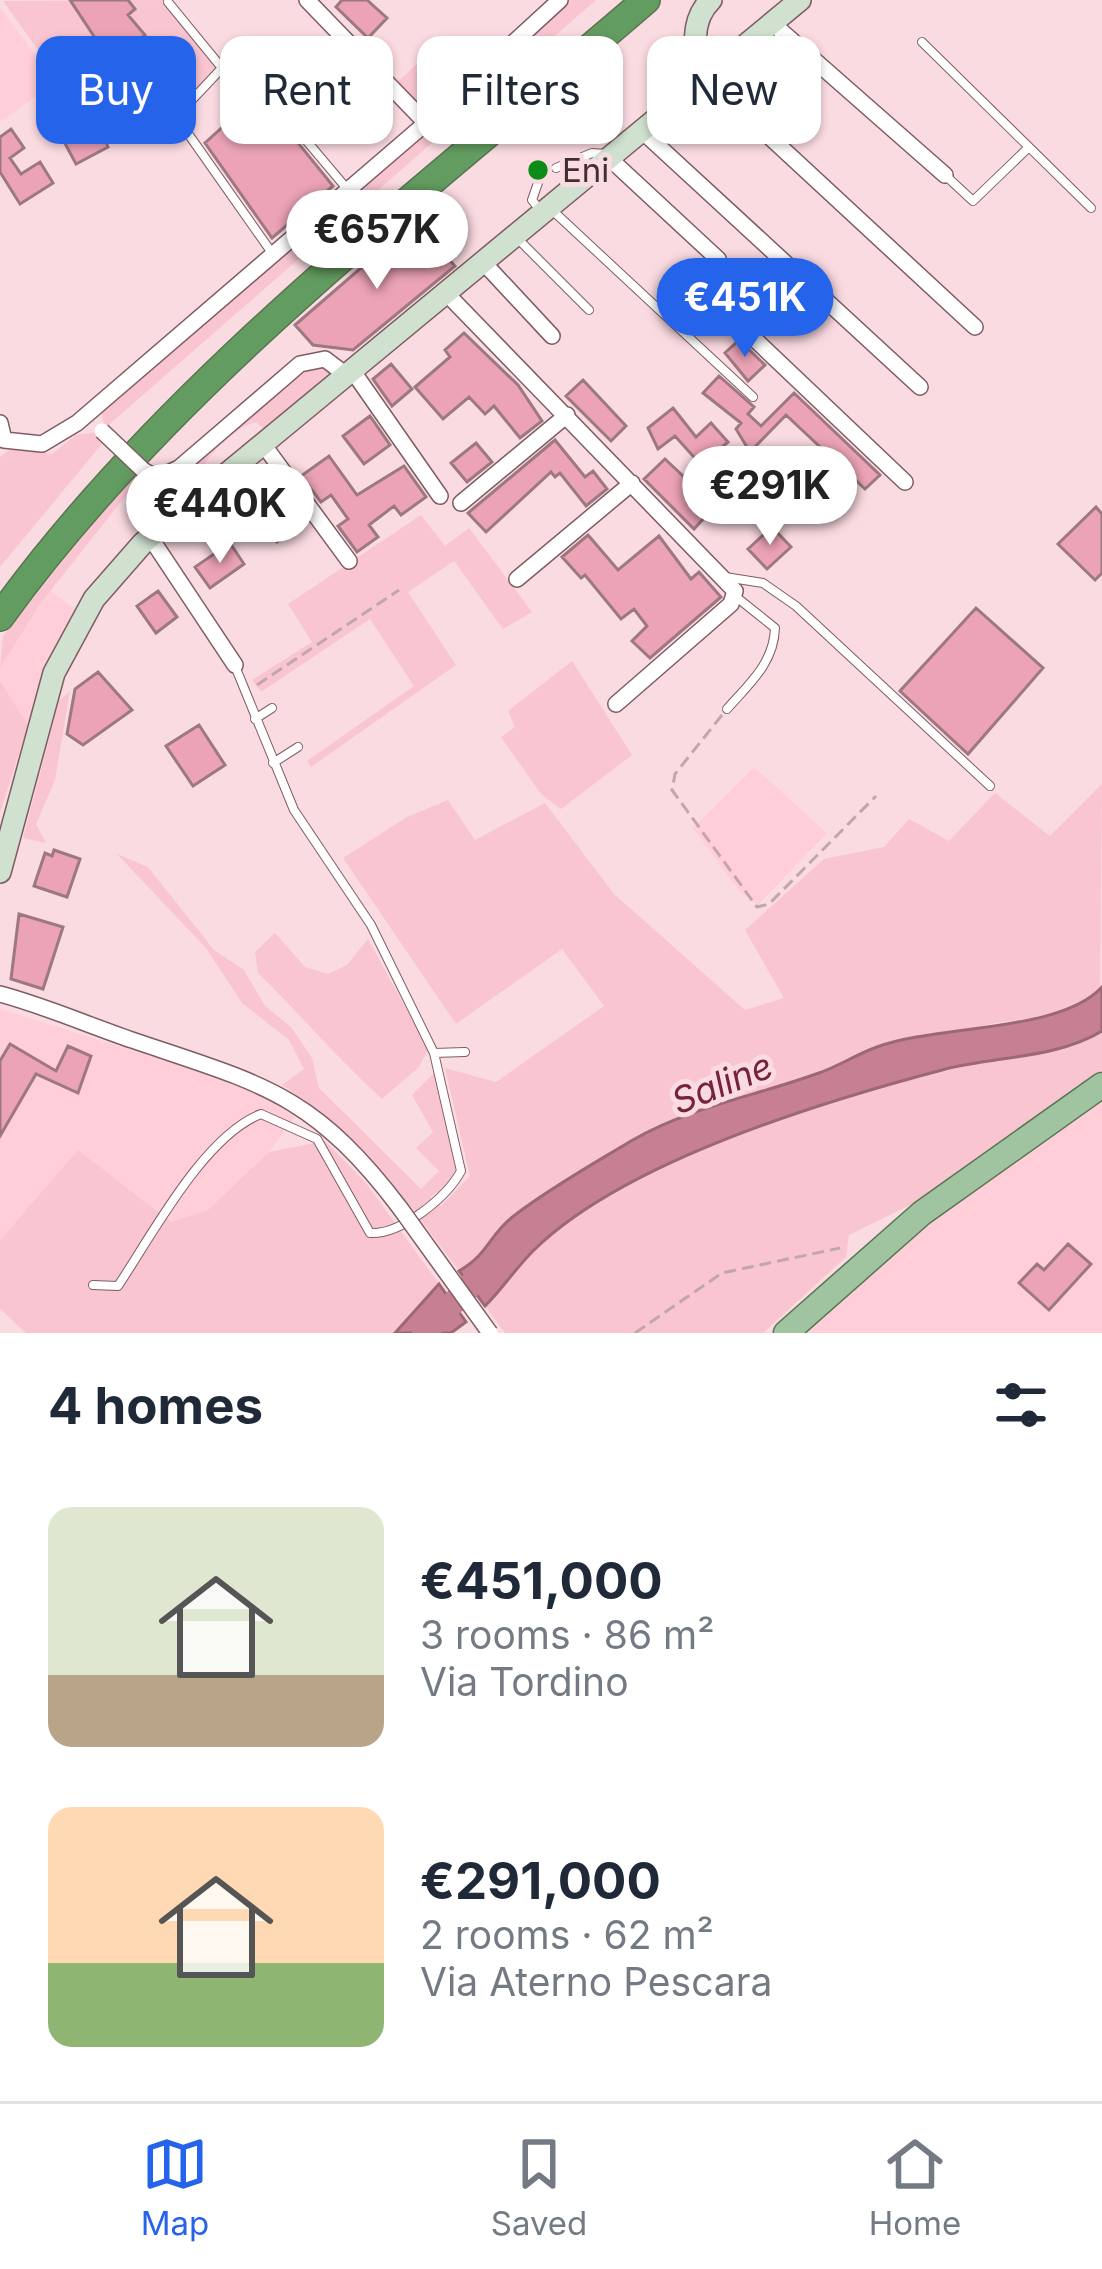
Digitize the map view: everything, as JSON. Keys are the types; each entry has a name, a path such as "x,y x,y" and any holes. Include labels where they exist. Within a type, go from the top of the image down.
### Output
{"highway":[{"path":"0,586 83,482 199,364 618,0"},
{"path":"0,617 99,491 182,405 646,0"}],"main road":[{"path":"697,36 698,18 711,0"},
{"path":"756,36 800,0"},
{"path":"0,872 54,674 94,599 151,537 647,127"},
{"path":"786,1333 907,1225 1102,1085"}],"street":[{"path":"307,0 417,114"},
{"path":"521,36 560,0"},
{"path":"772,23 945,175"},
{"path":"1,435 42,444 87,414 417,131"},
{"path":"642,131 920,387"},
{"path":"777,144 975,327"},
{"path":"611,156 718,259 702,290 905,482"},
{"path":"483,262 552,336"},
{"path":"446,292 723,577 734,595 731,604 616,704"},
{"path":"87,414 157,478 171,473 300,364 325,359 349,373 440,496"},
{"path":"461,503 567,416"},
{"path":"263,444 349,561"},
{"path":"517,579 632,483"},
{"path":"151,537 235,665"},
{"path":"0,994 245,1076 317,1119 374,1174 490,1333"}],"lane":[{"path":"168,2 222,68 190,102 182,125 272,253"},
{"path":"922,42 1091,208"},
{"path":"309,144 348,190"},
{"path":"945,175 973,201 1029,147"},
{"path":"556,168 592,153 611,156"},
{"path":"539,180 532,200 753,397"},
{"path":"515,236 589,310"},
{"path":"723,577 763,583 796,606 990,786"},
{"path":"727,710 767,663 775,645 775,628 734,595"},
{"path":"93,1285 118,1286 167,1212 238,1123 261,1114 317,1138 370,1233 381,1234 424,1210 452,1186 460,1172 434,1053 371,925 294,810 235,665"},
{"path":"255,719 272,708"},
{"path":"273,763 298,747"},
{"path":"434,1053 465,1052"},
{"path":"295,1130 307,1129 317,1119"}],"path":[{"path":"245,692 399,590"},
{"path":"727,710 675,774 672,790 757,908 769,904 876,796"},
{"path":"635,1333 722,1273 840,1248"}],"shaded area":[{"path":"165,0 194,36 36,36 36,47 3,1"},
{"path":"567,0 596,0 555,36 526,36"},
{"path":"0,8 36,56 36,96 0,122"},
{"path":"196,38 219,67 196,95"},
{"path":"417,64 417,105 396,83"},
{"path":"417,131 417,144 431,144 105,428 100,407"},
{"path":"305,366 323,366 334,377 266,431 256,422 226,439 208,458 196,490 179,504 139,479 44,599 0,668 3,636 136,469 161,482"},
{"path":"98,432 106,439 0,567 0,457 12,448 52,454 76,435"},
{"path":"421,515 445,546 469,528 532,612 503,629 454,561 408,592 456,665 311,767 307,761 414,686 370,619 261,692 252,680 312,642 288,604"},
{"path":"50,591 76,610 54,651 28,725 0,681 0,668"},
{"path":"572,661 632,755 561,809 541,794 501,737 515,727 508,711"},
{"path":"0,681 28,725 0,813"},
{"path":"70,691 55,780 36,824 46,843 23,838 59,701"},
{"path":"754,767 827,833 758,905 741,893 693,828"},
{"path":"1102,784 1100,991 1063,1014 995,1023 855,1056 823,1072 710,1106 633,1140 516,1214 493,1235 484,1256 459,1271 358,1146 282,1085 304,1069 289,1040 242,1003 206,948 117,854 148,867 214,950 244,970 265,1006 291,1027 312,1058 319,1088 421,1189 439,1171 416,1148 433,1132 412,1095 435,1072 457,1164 451,1184 430,1197 441,1206 470,1176 445,1068 496,1082 604,1006 562,949 456,1024 343,858 407,817 448,800 475,840 545,803 614,894 745,1010 784,998 745,930 824,859 884,847 909,819 949,841 995,793 1050,836"},
{"path":"275,933 305,967 328,974 347,965 368,939 428,1049 419,1067 382,1099 258,973 255,952"},
{"name":"Saline","path":"1102,987 1102,1031 1084,1040 1045,1052 962,1065 840,1099 670,1163 571,1219 533,1251 485,1306 459,1271 528,1205 653,1129 819,1073 877,1047 1058,1013"},
{"path":"0,1009 261,1095 295,1117 255,1170 208,1211 171,1222 78,1151 0,1240"},
{"path":"1102,1031 1102,1070 914,1203 849,1235 846,1257 763,1333 505,1333 485,1306 533,1251 571,1219 670,1163 840,1099 962,1065 1065,1047"},
{"path":"1102,1099 1102,1333 794,1333 970,1190"},
{"path":"325,1141 366,1183 439,1284 395,1333 26,1333 0,1309 0,1240 78,1150 171,1222 208,1210 269,1152"},
{"path":"439,1284 466,1322 451,1333 395,1333"}],"building":[{"path":"70,0 128,0 135,9 128,15 145,35 144,36 94,36"},
{"path":"342,0 367,0 387,18 366,36 336,7"},
{"path":"11,129 24,148 10,158 21,174 40,162 53,183 20,204 0,172 0,137"},
{"path":"220,129 220,144 299,144 333,186 272,238 205,143"},
{"path":"65,144 107,144 108,147 76,164"},
{"path":"414,222 455,266 353,350 313,345 295,325"},
{"path":"464,333 518,385 542,421 520,438 494,406 485,414 469,397 443,419 415,387 450,357 445,350"},
{"path":"739,340 765,365 748,381 725,353"},
{"path":"391,364 412,389 392,406 373,379"},
{"path":"719,376 754,407 748,414 761,426 794,393 880,475 865,489 786,415 750,452 736,429 741,423 703,393"},
{"path":"583,380 626,426 611,441 566,396"},
{"path":"673,408 696,437 711,423 728,442 701,465 675,436 658,449 648,428"},
{"path":"370,416 390,445 364,464 343,436"},
{"path":"555,440 585,477 593,471 607,489 586,506 560,473 555,477 551,472 486,532 468,513"},
{"path":"476,443 492,462 467,482 451,463"},
{"path":"329,456 357,495 404,466 426,497 401,515 394,506 369,525 378,537 357,552 338,526 348,519 331,495 321,502 301,476"},
{"path":"665,459 715,506 694,529 644,479"},
{"path":"288,502 303,523 277,542 262,521"},
{"path":"1096,507 1102,514 1102,573 1095,580 1058,544"},
{"path":"772,527 791,547 767,569 748,549"},
{"path":"588,535 618,570 659,536 691,579 699,572 721,597 650,658 632,641 647,626 634,609 621,619 585,575 581,578 562,557"},
{"path":"230,543 244,564 210,588 195,567"},
{"path":"158,591 177,617 156,633 137,606"},
{"path":"976,608 1043,668 968,754 900,691"},
{"path":"98,672 132,710 83,745 67,734 75,689"},
{"path":"199,725 225,765 193,786 166,746"},
{"path":"54,850 80,859 67,897 34,886 45,853 52,856"},
{"path":"19,914 63,927 43,989 11,979"},
{"path":"10,1044 56,1071 68,1046 91,1056 78,1093 36,1074 0,1136 0,1061"},
{"path":"1068,1244 1091,1264 1049,1310 1019,1283 1037,1264 1044,1270"}],"waterway":[{"name":"Saline","path":"424,1333 493,1262"}],"place":[{"name":"Eni","path":"538,170"}]}
